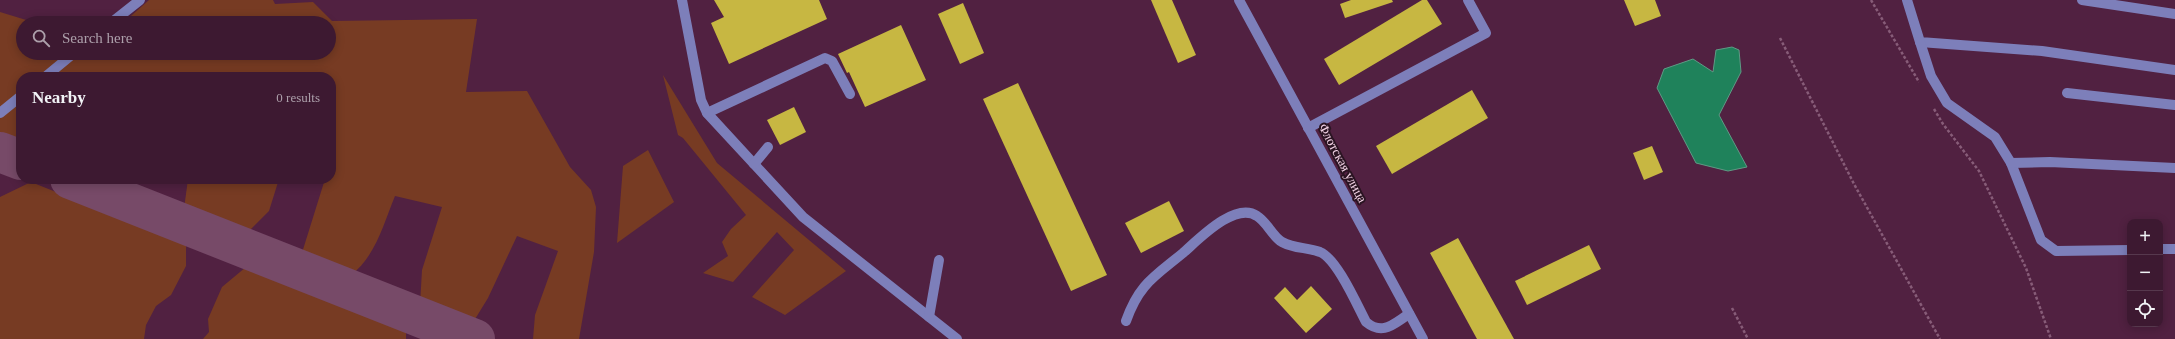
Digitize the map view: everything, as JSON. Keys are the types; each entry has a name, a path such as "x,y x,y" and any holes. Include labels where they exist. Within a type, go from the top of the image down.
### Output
{"street":[{"path":"120,16 140,0"},
{"path":"682,0 701,100 707,113 803,217 957,339"},
{"name":"Флотская улица","path":"1239,0 1423,339"},
{"path":"1308,128 1486,32 1468,0"},
{"path":"1907,0 1930,76 1947,102 1995,137 2011,163 2041,240 2056,251 2127,250"},
{"path":"2082,0 2175,14"},
{"path":"1920,42 2042,51 2175,70"},
{"path":"707,113 825,58 832,60 850,94"},
{"path":"51,72 66,60"},
{"path":"2067,93 2175,105"},
{"path":"0,114 16,100"},
{"path":"754,164 768,147"},
{"path":"2011,163 2050,162 2175,168"},
{"path":"1126,321 1133,302 1146,283 1228,217 1245,213 1257,215 1280,241 1295,248 1321,252 1332,261 1366,322 1375,329 1383,330 1409,314"},
{"path":"2163,249 2175,249"},
{"path":"929,317 938,260"}],"path":[{"path":"1871,0 1919,83"},
{"path":"1780,38 1854,184 1940,339"},
{"path":"1931,103 1943,124 1979,171 2026,268 2051,339"},
{"path":"1732,308 1748,339"}],"shaded area":[{"path":"149,0 273,0 275,4 313,2 327,16 131,16"},
{"path":"0,12 16,17 16,60 336,60 336,21 477,19 466,92 527,91 570,167 591,190 596,207 594,252 579,339 533,339 535,315 558,251 517,236 488,298 472,324 420,305 422,270 442,207 395,196 378,239 372,250 359,268 350,276 301,256 323,184 336,184 336,72 16,72 16,144 0,138"},
{"path":"1732,47 1739,50 1741,72 1719,115 1747,167 1728,171 1696,163 1657,88 1664,69 1693,59 1713,72 1716,50"},
{"path":"663,75 717,163 846,271 785,315 752,297 794,250 777,232 733,282 703,273 728,256 722,242 731,229 746,215 683,138 678,135"},
{"path":"648,150 674,202 617,243 623,166"},
{"path":"27,184 36,184 186,244 186,266 171,295 156,306 146,325 144,339 0,339 0,197"},
{"path":"187,184 277,184 269,211 246,234 184,209"},
{"path":"246,267 406,331 406,339 203,339 209,332 208,319 222,287"}],"building":[{"path":"714,0 819,0 827,19 729,64 711,23 724,17"},
{"path":"1151,0 1172,0 1196,55 1178,63"},
{"path":"1351,0 1392,0 1393,2 1345,18 1340,4"},
{"path":"1422,0 1427,0 1442,24 1339,85 1324,59"},
{"path":"1624,0 1655,0 1661,16 1635,26"},
{"path":"963,3 984,53 960,64 938,14"},
{"path":"901,25 926,80 865,107 849,72 847,73 838,54"},
{"path":"1018,83 1107,275 1071,291 983,99"},
{"path":"1472,90 1488,118 1392,174 1376,146"},
{"path":"794,107 806,132 780,145 767,120"},
{"path":"1652,146 1663,172 1644,180 1633,153"},
{"path":"1169,201 1184,231 1141,253 1125,223"},
{"path":"1458,238 1514,339 1477,339 1430,253"},
{"path":"1589,245 1601,269 1527,305 1515,281"},
{"path":"1311,286 1332,309 1306,333 1274,298 1285,287 1297,300"}],"taxiway":[{"path":"0,152 16,158"},
{"path":"83,184 475,339"}]}
